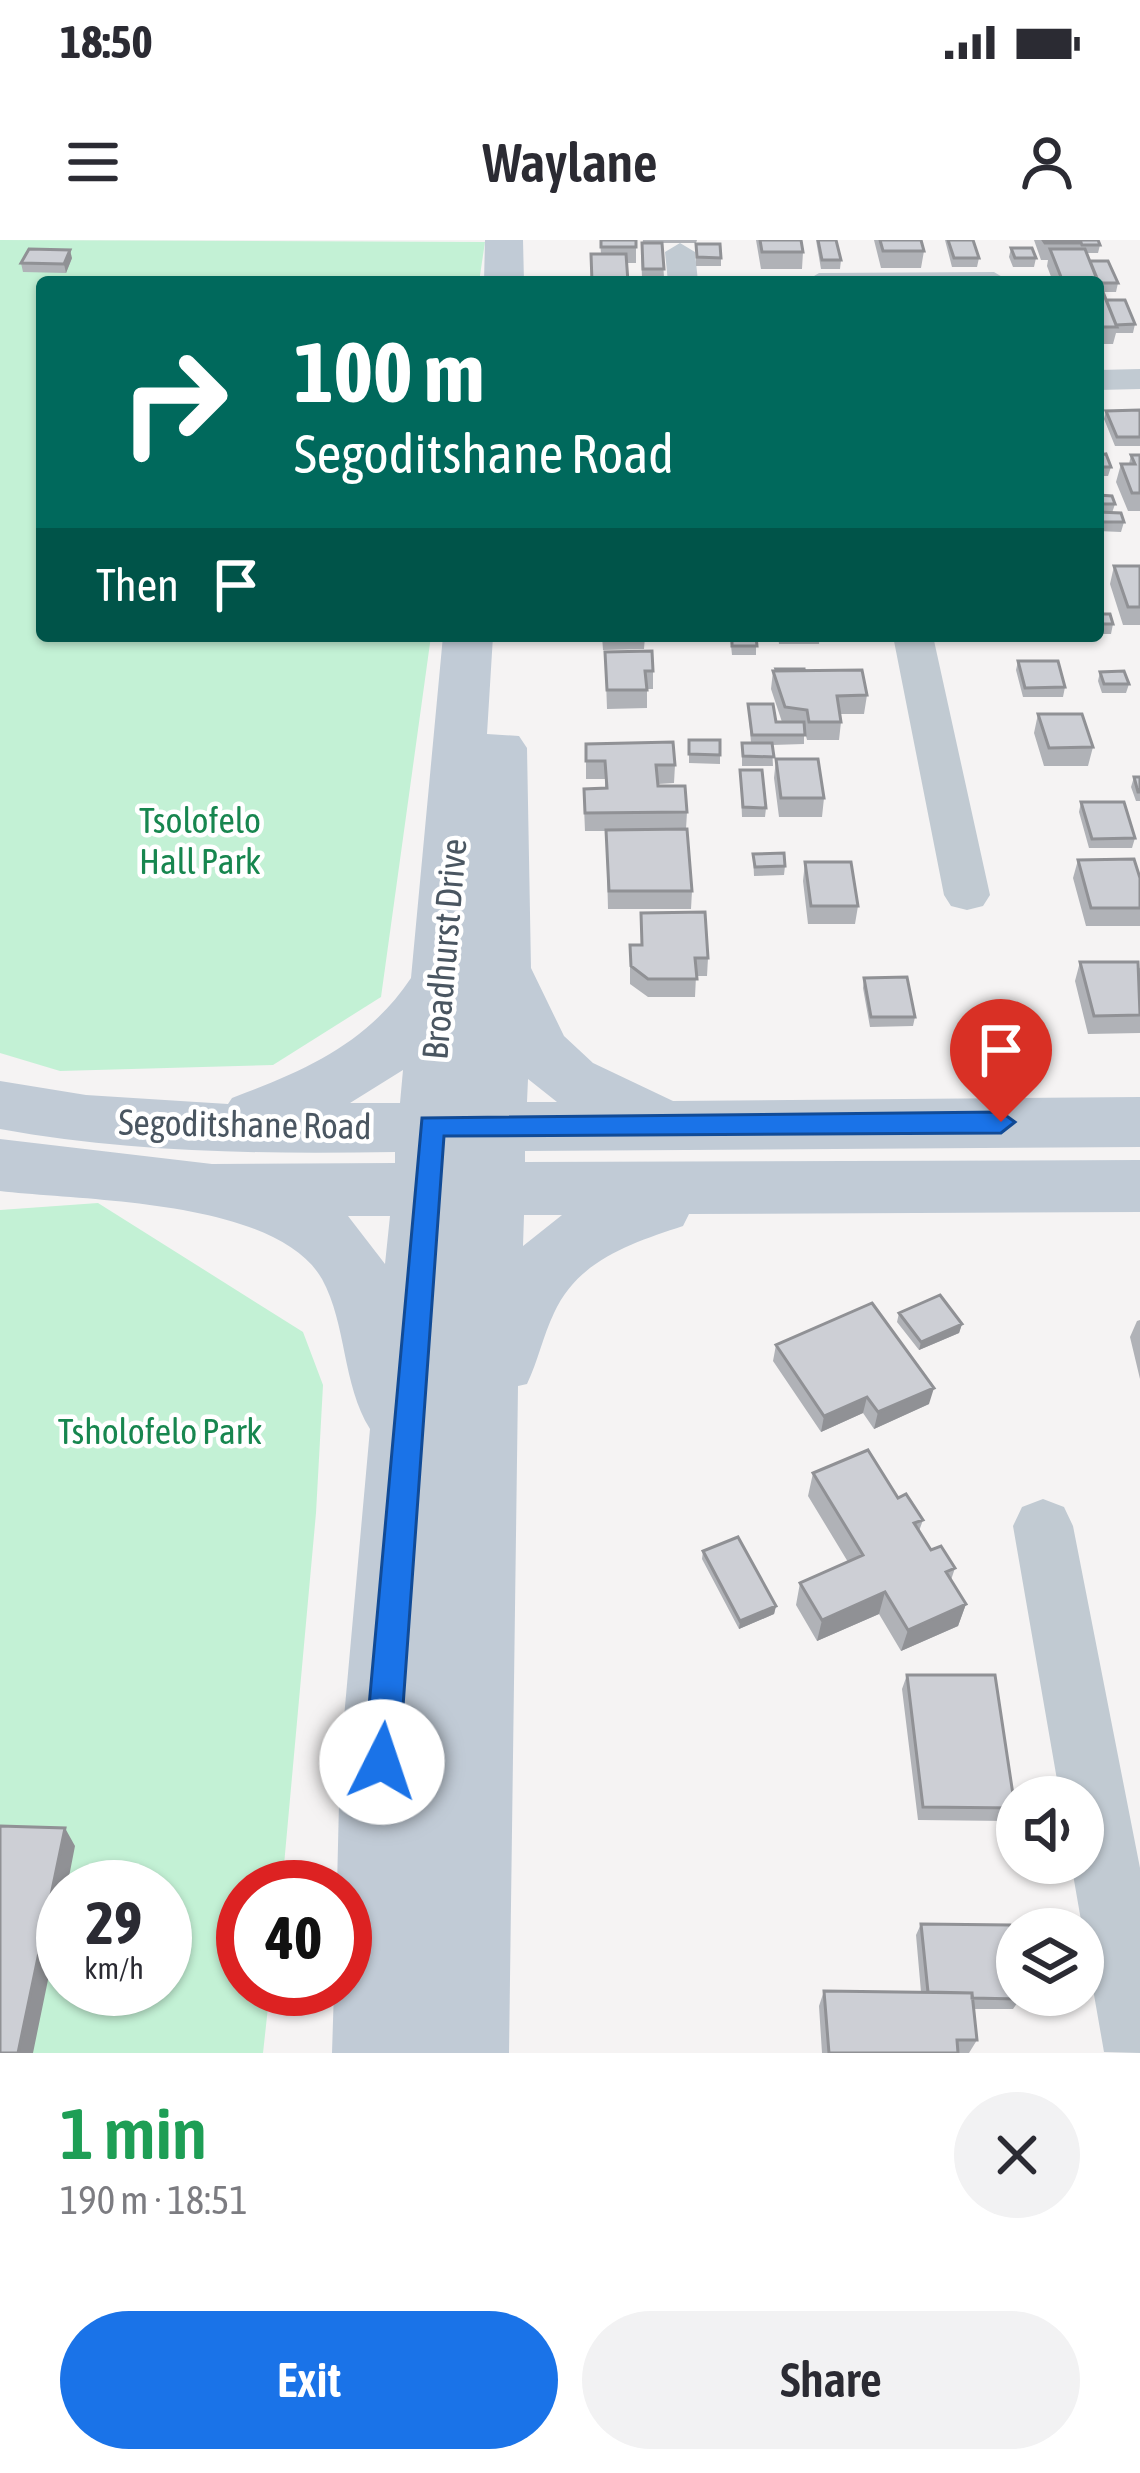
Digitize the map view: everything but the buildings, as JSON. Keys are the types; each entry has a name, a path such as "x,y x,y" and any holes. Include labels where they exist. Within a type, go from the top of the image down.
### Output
{"main road":[{"path":"504,240 504,276"},
{"name":"Broadhurst Drive","path":"468,642 473,969"},
{"name":"Broadhurst Drive","path":"462,2053 479,1444 461,1157 500,642"},
{"path":"405,1438 348,1256 298,1215 215,1160 376,1062 473,969 558,1074 586,1092 678,1123"},
{"name":"Segoditshane Road","path":"0,1105 86,1120 215,1160"},
{"name":"Segoditshane Road","path":"461,1157 678,1123 1140,1122"},
{"name":"Broadhurst Drive","path":"379,2053 382,1762 405,1438 461,1157"},
{"name":"Segoditshane Road","path":"0,1165 461,1157 726,1189 1140,1186"},
{"path":"479,1444 513,1319 542,1268 573,1238 614,1218 726,1189"}],"street":[{"path":"984,248 992,276"},
{"path":"1104,380 1140,379"},
{"path":"914,642 967,895"},
{"path":"1042,1526 1140,2052"}],"green space":[{"name":"Tsolofelo Hall Park","path":"0,240 485,242 480,276 36,276 36,642 430,642 381,997 273,1065 60,1071 0,1053"},
{"name":"Tsholofelo Park","path":"98,1203 303,1332 323,1385 284,1860 216,1860 216,2016 267,2016 263,2053 0,2053 0,1210"}],"route":[{"path":"382,1762 431,1126 1001,1122"}]}
